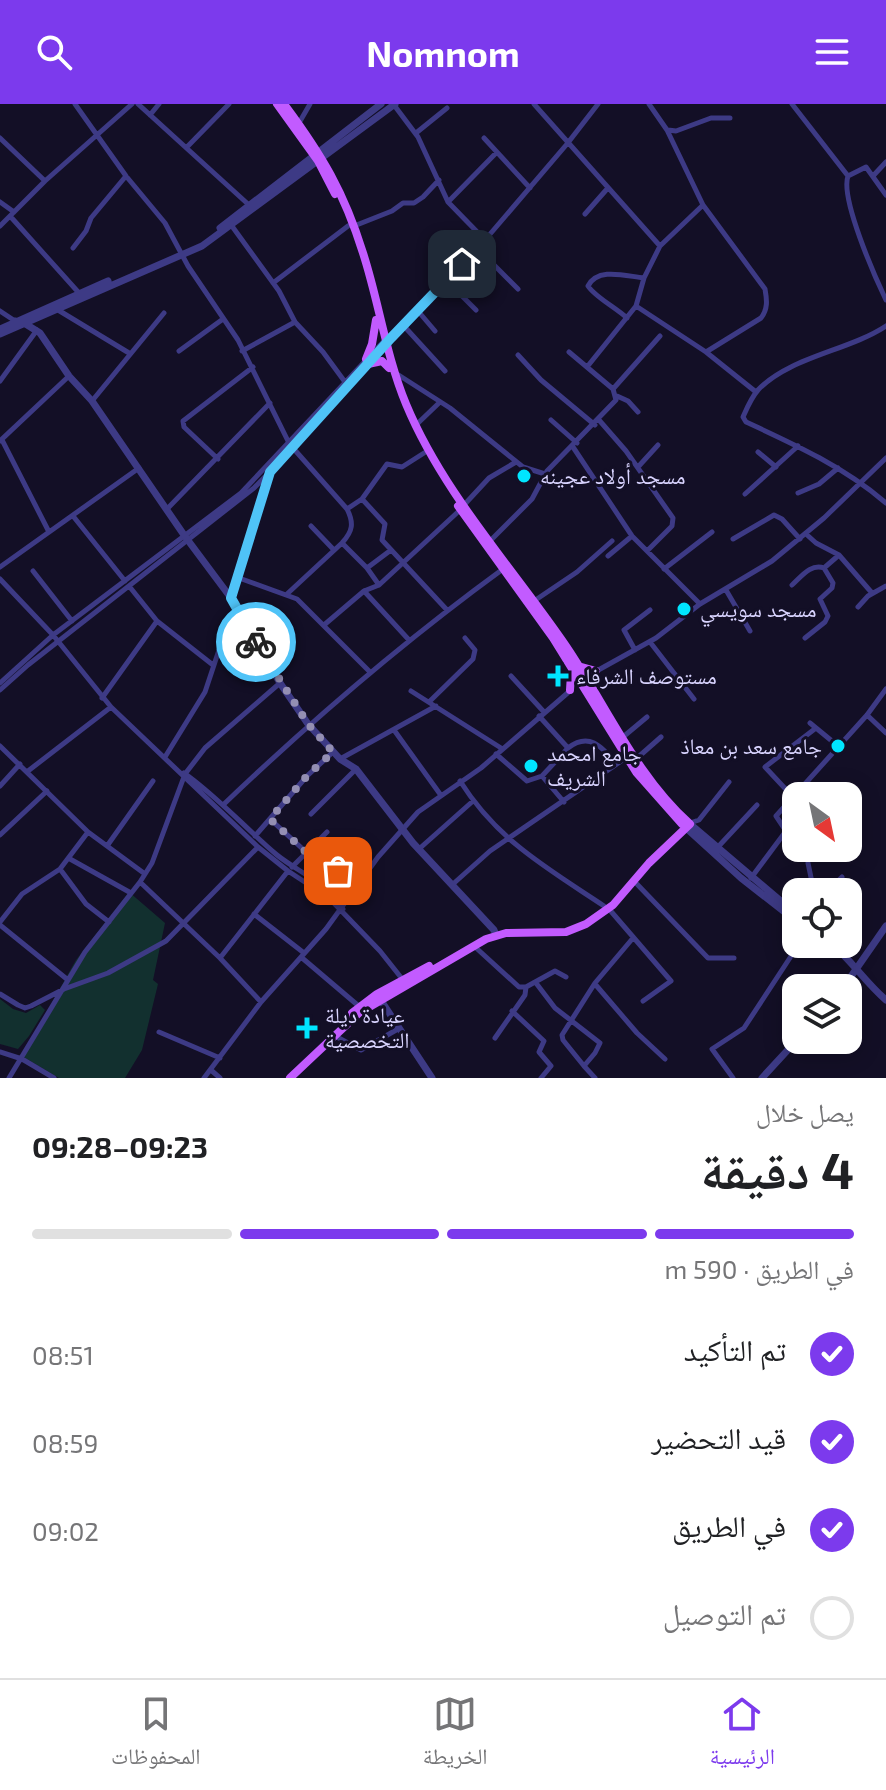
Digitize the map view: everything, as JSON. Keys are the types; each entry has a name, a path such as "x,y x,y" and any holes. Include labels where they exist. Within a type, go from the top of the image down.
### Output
{"main road":[{"path":"277,104 318,156"},
{"path":"284,104 318,156 351,226 410,426 424,453 574,668 632,758 686,824"},
{"path":"351,226 376,320 386,342"},
{"path":"376,320 367,362 382,361 393,370 416,425 462,508 490,541 533,602 574,668 570,690"},
{"path":"574,668 596,671"},
{"path":"582,680 623,737 632,758"},
{"path":"283,1078 361,1008 495,933 566,932 586,924 633,881 686,824"},
{"path":"606,907 686,824"},
{"path":"404,982 495,933"},
{"path":"290,1078 361,1008"}],"street":[{"path":"75,104 126,176 165,223 238,340 291,445 347,509 352,519 350,534 287,594"},
{"path":"0,226 45,181 135,104 249,205"},
{"path":"150,115 159,104"},
{"path":"187,147 229,104"},
{"path":"299,123 310,104"},
{"path":"0,332 182,254 230,224 381,104"},
{"path":"230,224 249,205 394,104 416,133 448,202 485,240"},
{"path":"534,104 660,246"},
{"path":"0,690 241,493 291,445 485,240 598,104"},
{"path":"649,104 667,130 703,205 759,281 767,301 761,318 706,352"},
{"path":"792,104 848,176"},
{"path":"416,133 447,108"},
{"path":"667,130 676,131 711,118 730,118"},
{"path":"0,138 45,181"},
{"path":"484,138 530,188"},
{"path":"448,202 497,152"},
{"path":"873,176 886,162"},
{"path":"886,195 866,167 848,176 845,187 859,236 886,300"},
{"path":"73,248 88,228 91,218 126,176"},
{"path":"273,283 351,226 392,211 403,203 414,203 439,180"},
{"path":"585,214 607,189"},
{"path":"0,202 79,293"},
{"path":"587,367 636,306 644,278 660,246 703,205"},
{"path":"230,224 273,283 295,322 323,352 346,384"},
{"path":"477,248 518,289"},
{"path":"0,332 15,321 79,293 182,254"},
{"path":"627,318 590,291 588,286 593,278 601,274 644,278"},
{"path":"447,281 476,310"},
{"path":"636,306 706,352 756,392"},
{"path":"57,309 129,353"},
{"path":"0,311 37,330 69,376 92,401 231,598 280,683 308,724 340,759 356,769 402,829 495,933"},
{"path":"418,311 435,331"},
{"path":"92,401 164,313"},
{"path":"179,351 223,319"},
{"path":"242,351 295,322"},
{"path":"403,325 445,371"},
{"path":"886,326 779,373 756,392 743,417 745,421 862,482 886,503"},
{"path":"0,381 3,372 37,330"},
{"path":"613,389 660,336"},
{"path":"569,352 638,412"},
{"path":"518,355 541,380 597,422 638,467 674,521 646,551"},
{"path":"218,459 184,427 183,421 253,367"},
{"path":"393,370 501,447 516,462 530,471 545,474"},
{"path":"49,532 1,441 69,376"},
{"path":"490,541 532,499 545,474 597,422 617,396"},
{"path":"416,425 440,402"},
{"path":"168,508 270,403"},
{"path":"551,420 575,445 632,536 700,604"},
{"path":"186,538 222,515 270,472 291,445"},
{"path":"638,467 658,445"},
{"path":"745,494 798,446"},
{"path":"758,452 776,467"},
{"path":"347,509 362,499 385,466 406,466 424,453"},
{"path":"204,1078 261,1002 341,908 402,829 440,794 499,751 582,680 650,642 700,604 772,561 806,534 886,458"},
{"path":"324,625 404,563 489,478 516,462"},
{"path":"0,567 140,468"},
{"path":"798,493 819,484 838,468"},
{"path":"231,598 270,472"},
{"path":"362,499 385,524 382,539 447,610"},
{"path":"733,539 774,515 782,519 800,539"},
{"path":"73,516 157,621 213,665"},
{"path":"311,526 333,549"},
{"path":"664,569 712,532"},
{"path":"806,534 839,555 872,593"},
{"path":"608,556 632,536"},
{"path":"533,602 577,572 612,541"},
{"path":"342,543 379,585"},
{"path":"367,568 391,550"},
{"path":"824,568 839,555"},
{"path":"792,585 815,566 824,568 833,583 820,599 828,616 825,622 805,638"},
{"path":"223,805 369,671 503,569"},
{"path":"33,571 72,621"},
{"path":"239,578 300,601 369,671"},
{"path":"2,583 53,635 102,698 258,847 328,890 347,917 404,982"},
{"path":"0,683 53,635 127,584"},
{"path":"858,607 872,593 886,586"},
{"path":"726,590 750,631"},
{"path":"364,591 409,640"},
{"path":"165,757 205,692 213,665 238,609"},
{"path":"635,650 624,630 650,610"},
{"path":"102,698 157,621"},
{"path":"429,702 473,659 475,650 465,638"},
{"path":"650,642 694,699"},
{"path":"511,676 568,748"},
{"path":"9,1078 85,952 152,863 182,774 205,748 280,683"},
{"path":"806,782 867,715 886,689"},
{"path":"411,691 499,751 527,781 542,776 579,740 587,740 606,752 616,763"},
{"path":"340,759 436,706"},
{"path":"28,771 111,707"},
{"path":"867,715 886,733"},
{"path":"623,737 647,717"},
{"path":"810,723 838,746"},
{"path":"782,785 765,767 816,728"},
{"path":"394,730 440,794"},
{"path":"453,884 507,839 616,763 632,758 661,737"},
{"path":"0,746 88,832 145,874"},
{"path":"255,836 307,776 333,752"},
{"path":"0,786 20,764"},
{"path":"311,814 356,769"},
{"path":"182,774 223,805 290,869"},
{"path":"542,776 564,802"},
{"path":"107,846 153,781"},
{"path":"460,781 473,801 507,839 606,907 671,981 643,1001"},
{"path":"686,824 699,820 729,782"},
{"path":"0,835 47,791"},
{"path":"419,849 473,801"},
{"path":"717,849 757,805"},
{"path":"270,819 306,852"},
{"path":"686,824 782,903"},
{"path":"686,824 741,878 782,910"},
{"path":"68,980 0,924 34,884 60,869 70,859 88,832"},
{"path":"220,958 290,869 327,832"},
{"path":"751,878 782,836"},
{"path":"313,845 354,888"},
{"path":"0,994 25,1008 108,973 155,948 166,941 258,847"},
{"path":"70,859 131,893"},
{"path":"808,863 811,878"},
{"path":"60,869 86,904 109,922"},
{"path":"633,881 708,958 734,958"},
{"path":"140,882 261,1002"},
{"path":"0,903 8,911"},
{"path":"254,914 361,1008"},
{"path":"852,974 886,926"},
{"path":"595,1078 561,1037 595,983 633,938"},
{"path":"474,946 519,987 536,983 558,970 566,977"},
{"path":"733,1078 712,1049 744,1028 790,958"},
{"path":"847,958 886,1000"},
{"path":"536,983 555,1008 600,1043 584,1066"},
{"path":"595,983 637,1033 665,1059"},
{"path":"495,1038 525,995 526,987"},
{"path":"378,997 432,1078"},
{"path":"512,1011 544,1041 539,1052 551,1066 541,1078"},
{"path":"334,1035 361,1050 398,1029"},
{"path":"159,1032 220,1058"},
{"path":"0,1052 22,1059 54,1078"},
{"path":"766,1077 785,1054"},
{"path":"212,1071 220,1078"}],"green space":[{"path":"129,892 165,923 153,980 158,984 142,1050 125,1078 59,1078 22,1056 76,960"},
{"path":"0,999 13,1009 26,1013 40,1005 45,1010 18,1049 0,1044"}],"way so far":[{"path":"256,642 308,724 333,752 307,776 270,819 306,852 313,845 338,871"}],"place":[{"name":"مسجد أولاد عجينه","path":"524,476"},
{"name":"مسجد سويسي","path":"684,609"},
{"name":"مستوصف الشرفاء","path":"558,676"},
{"name":"جامع سعد بن معاذ","path":"838,746"},
{"name":"جامع امحمد الشريف","path":"531,766"},
{"name":"عيادة ديلة التخصصية","path":"307,1028"}],"route":[{"path":"256,642 231,598 270,472 462,264"}]}
